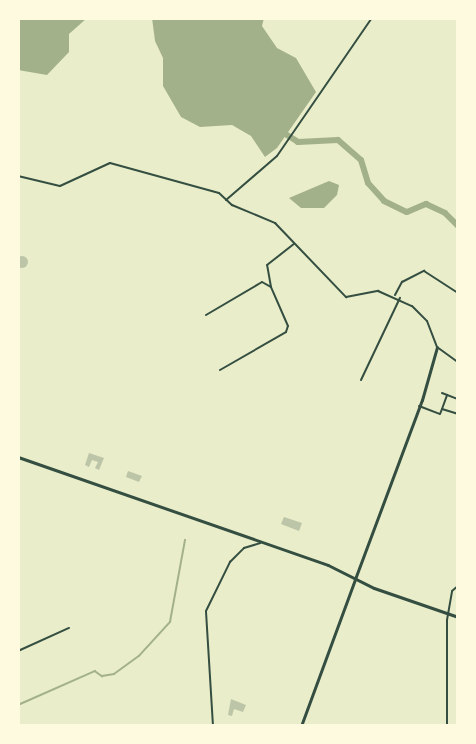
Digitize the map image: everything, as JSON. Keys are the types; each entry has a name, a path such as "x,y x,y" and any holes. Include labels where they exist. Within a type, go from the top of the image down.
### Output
{"main road":[{"path":"301,726 419,406 437,347"},
{"path":"18,457 262,542 448,616 458,617"}],"street":[{"path":"226,200 283,148 372,18"},
{"path":"18,176 60,186 110,163 206,187 226,200 275,223 346,297 378,291 400,298 427,321 437,347 458,362"},
{"path":"220,370 286,332 284,315 271,287 268,261 294,244"},
{"path":"395,295 402,282 424,271 458,293"},
{"path":"206,315 262,282 271,287"},
{"path":"361,380 400,298"},
{"path":"442,393 458,399"},
{"path":"419,406 440,414 447,395"},
{"path":"442,409 458,414"},
{"path":"213,726 206,611 230,562 244,548 262,542"},
{"path":"447,726 448,616 452,591 458,586"},
{"path":"18,651 69,628"}],"shaded area":[{"path":"18,18 87,18 69,34 69,52 47,75 18,70"},
{"path":"152,18 264,18 262,26 277,48 296,58 316,92 277,148 265,157 251,136 232,125 200,127 181,117 163,86 163,58 155,41"},
{"path":"329,181 339,185 337,195 324,208 301,208 289,198"}],"building":[{"path":"22,256 28,262 22,268 16,262"},
{"path":"89,453 104,458 99,470 95,468 98,462 92,460 89,467 85,465"},
{"path":"128,471 142,476 139,482 126,477"},
{"path":"284,517 302,523 299,531 281,524"},
{"path":"231,699 246,705 243,712 234,709 232,716 228,715"}],"waterway":[{"path":"287,135 298,142 338,140 361,160 368,183 384,201 407,212 426,204 445,213 458,226"},
{"path":"18,705 95,671 102,676 114,674 139,656 170,622 185,540"}]}
